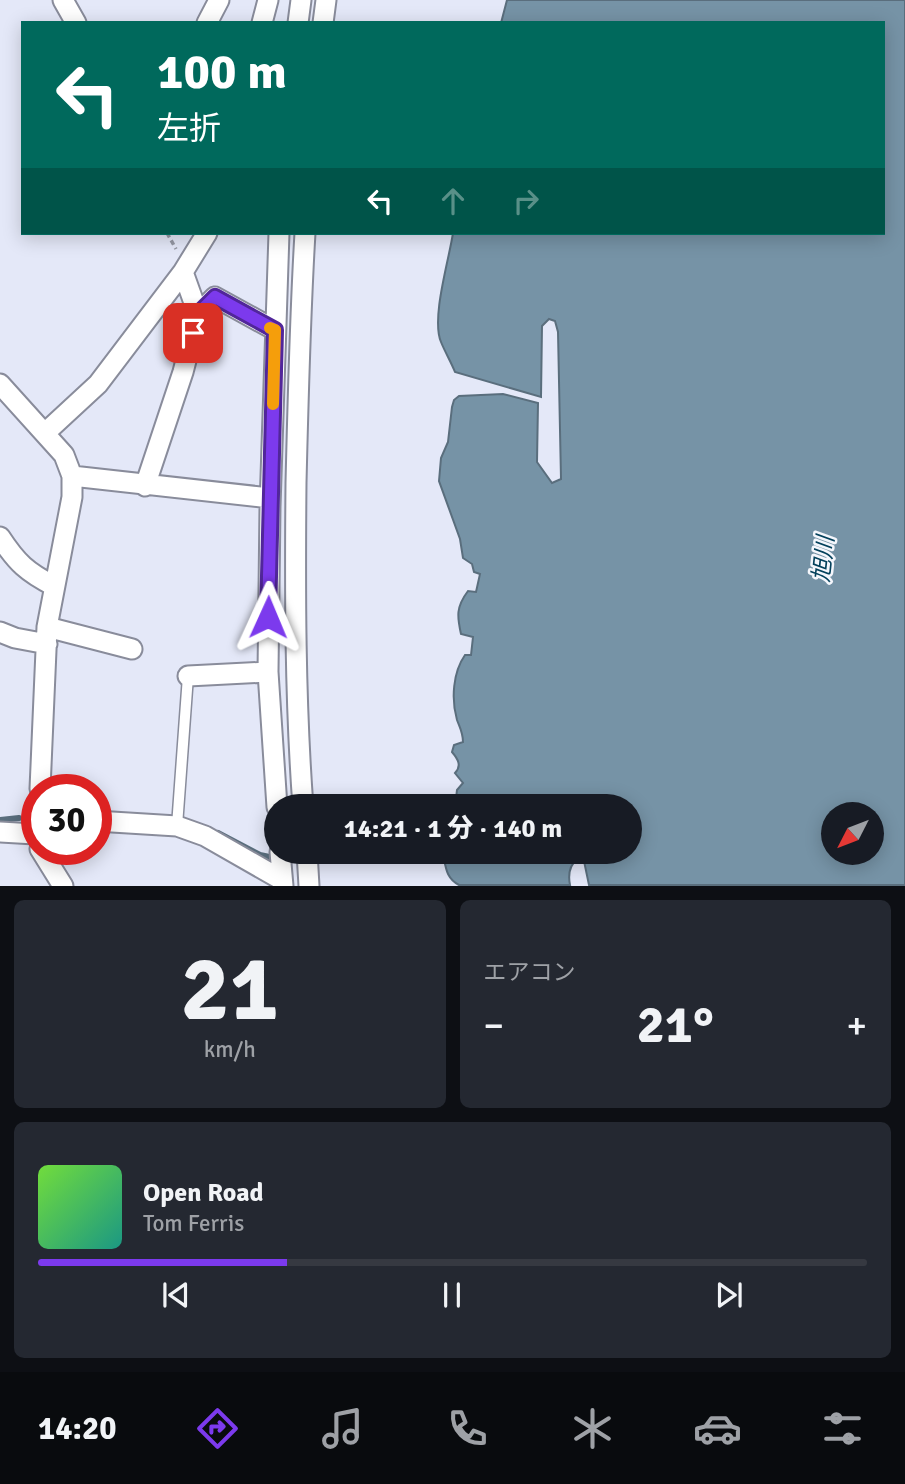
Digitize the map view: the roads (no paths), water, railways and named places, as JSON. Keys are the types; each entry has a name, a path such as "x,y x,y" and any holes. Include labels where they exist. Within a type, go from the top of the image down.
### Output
{"street":[{"path":"63,0 75,21"},
{"path":"208,21 219,0"},
{"path":"263,21 268,0"},
{"path":"298,21 301,0"},
{"path":"323,21 326,0"},
{"path":"45,433 98,384 183,272 206,235"},
{"path":"276,794 268,672 270,503 279,235"},
{"path":"302,794 296,715 295,556 299,326 305,235"},
{"path":"183,272 198,314"},
{"path":"145,486 183,372 198,314 215,297 275,330"},
{"path":"4,395 45,433 64,455 72,476 72,497 47,635 41,774"},
{"path":"72,476 270,503"},
{"path":"270,503 286,555 295,556"},
{"path":"0,537 22,567 54,586"},
{"path":"0,632 15,638 47,635 132,649"},
{"path":"188,676 268,672"},
{"path":"112,821 178,821 282,883"},
{"path":"0,832 21,835"},
{"path":"281,864 282,883"},
{"path":"308,864 309,886"},
{"path":"52,865 64,886"}],"lane":[{"path":"178,821 188,676"}],"water":[{"name":"旭川","path":"507,0 905,0 905,885 589,885 585,864 642,864 642,794 457,794 463,783 455,773 458,762 452,752 454,745 463,742 455,712 454,686 461,662 465,655 471,655 473,637 461,634 459,612 461,602 468,591 476,592 480,574 474,572 472,564 463,558 460,539 439,481 441,458 448,442 452,407 459,396 503,394 538,403 537,462 552,483 561,479 558,332 555,321 549,319 542,326 541,397 455,372 441,342 438,319 453,235 885,235 885,21 502,21"},
{"path":"445,864 573,864 570,885 459,885 447,872"}],"waterway":[{"path":"0,820 19,818"},
{"path":"218,833 264,856"}]}
